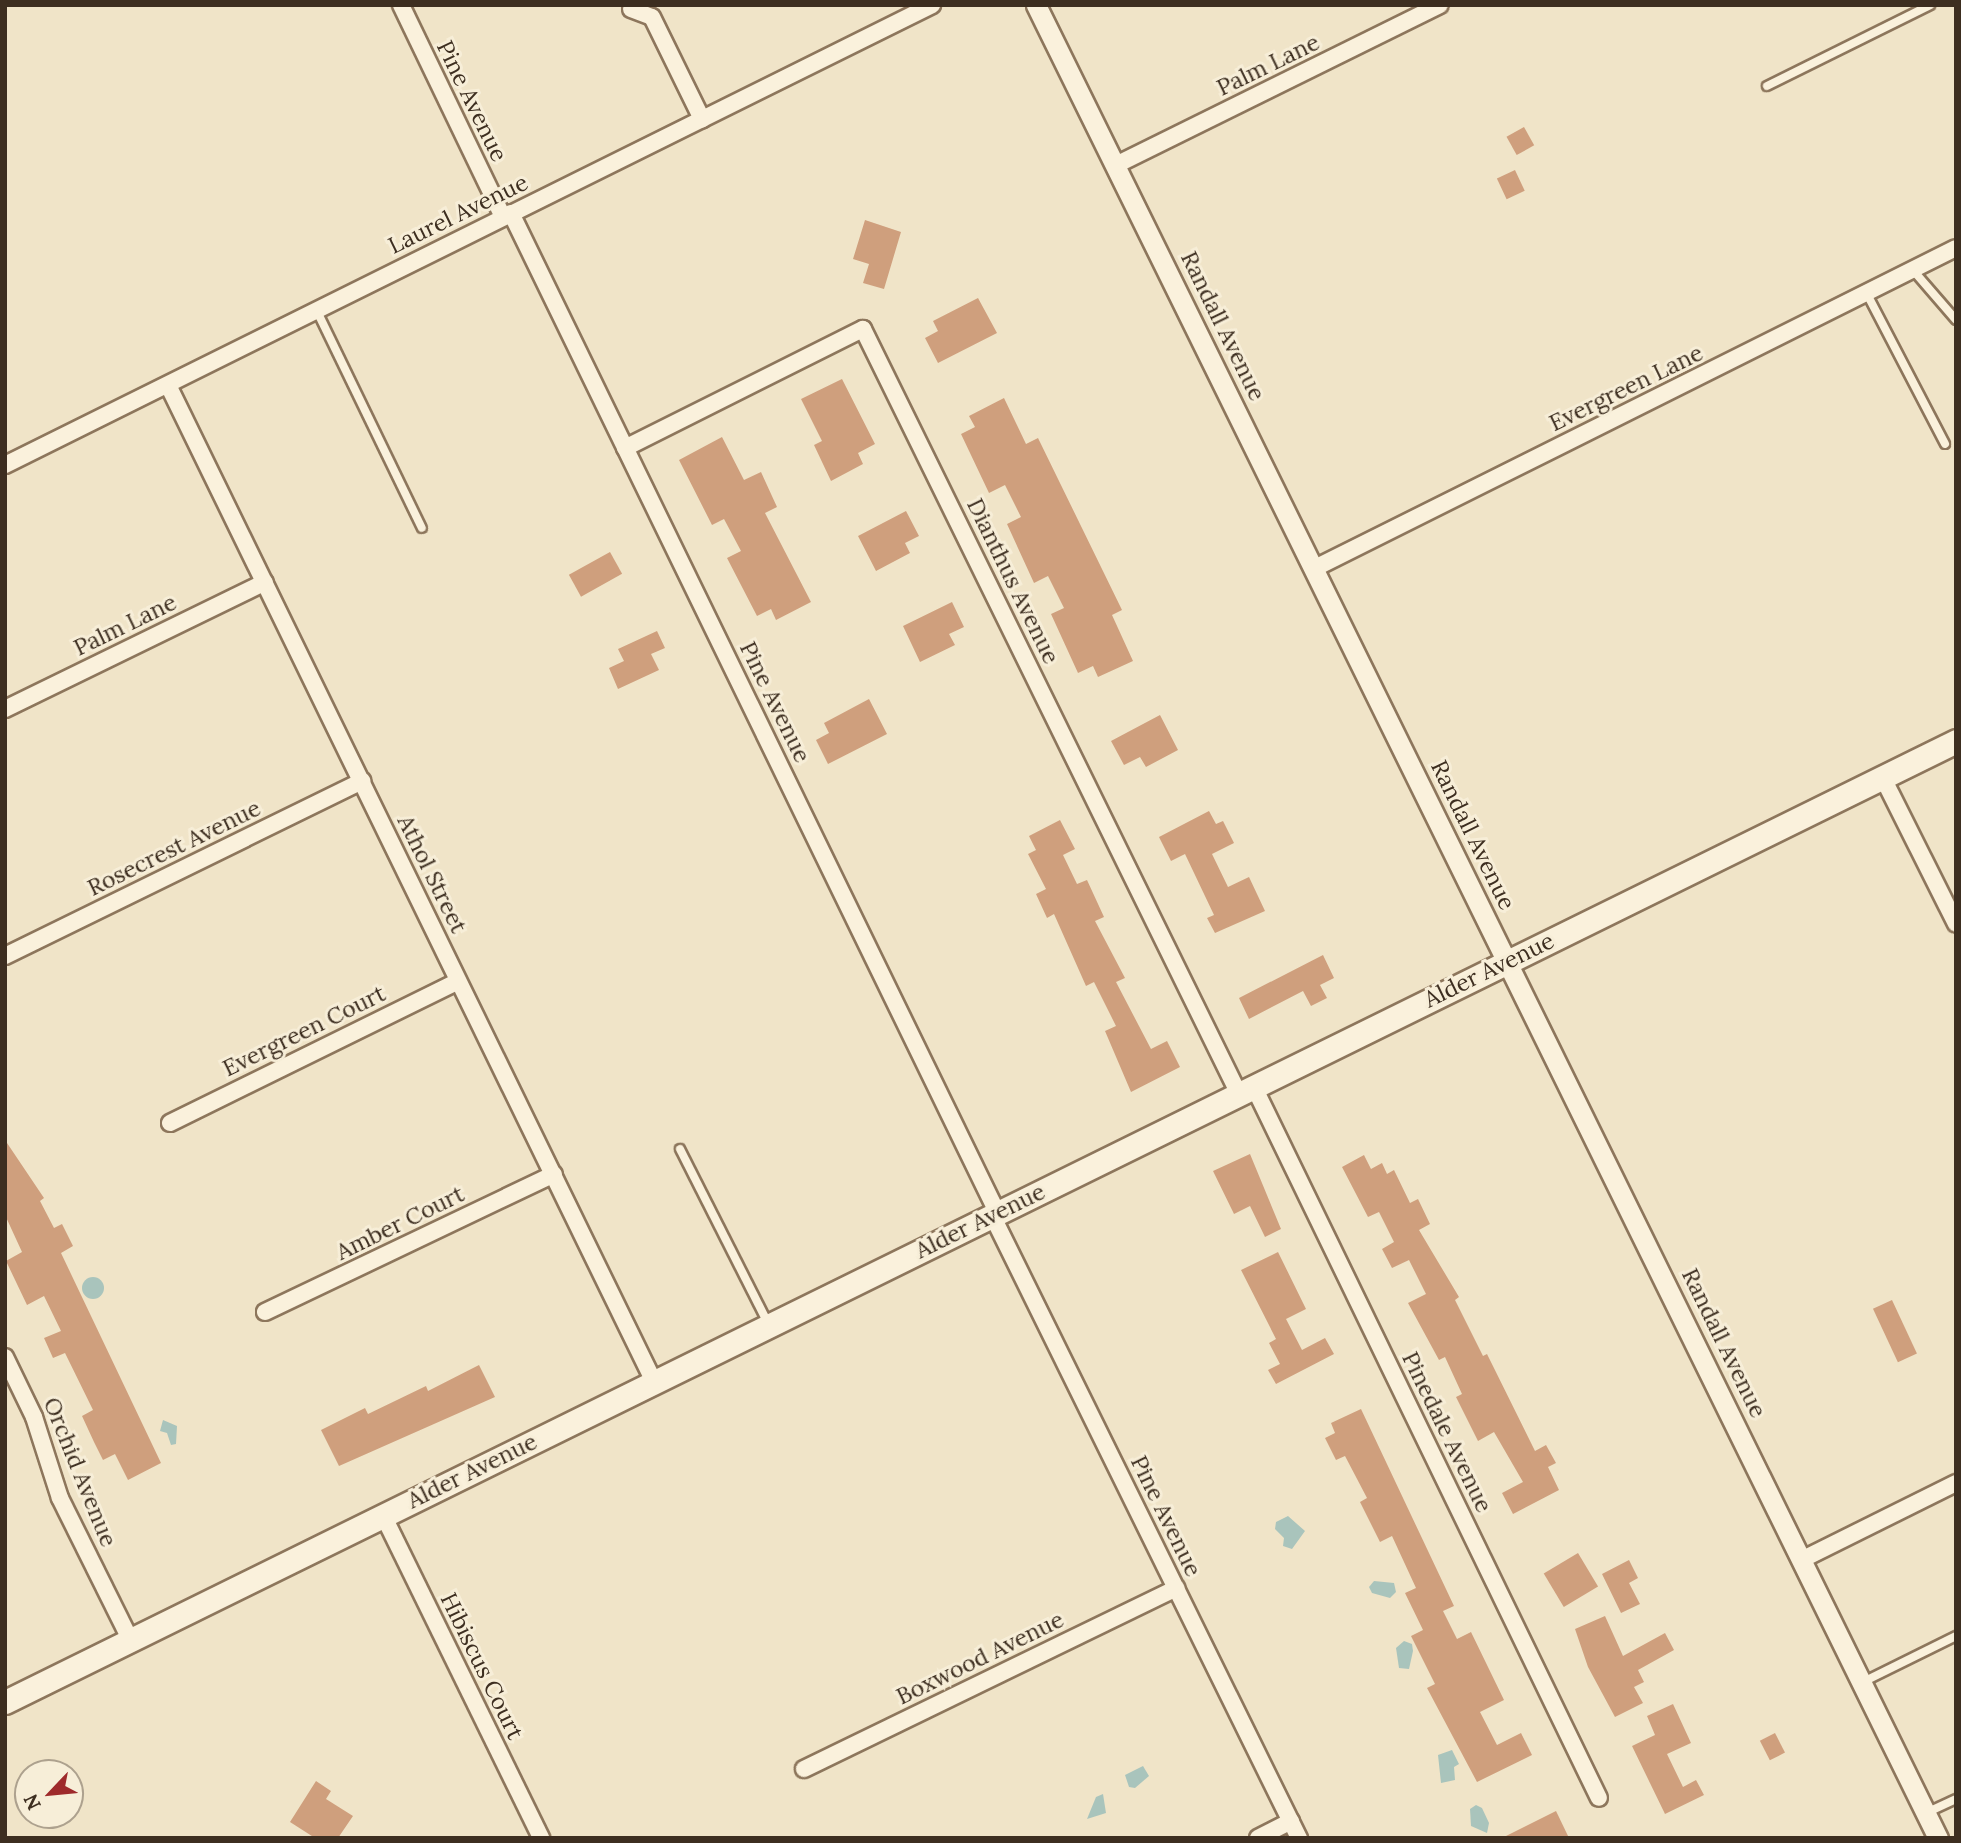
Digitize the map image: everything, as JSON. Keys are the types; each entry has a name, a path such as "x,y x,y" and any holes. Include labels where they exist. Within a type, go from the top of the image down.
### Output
{"main road":[{"name":"Alder Avenue","path":"5,1702 1956,740"}],"street":[{"name":"Pine Avenue","path":"401,5 625,448 1299,1838"},
{"name":"Laurel Avenue","path":"5,465 932,5"},
{"name":"Randall Avenue","path":"1036,5 1938,1838"},
{"name":"Palm Lane","path":"1116,166 1440,5"},
{"path":"631,9 652,18 702,118"},
{"name":"Evergreen Lane","path":"1315,568 1956,248"},
{"name":"Dianthus Avenue","path":"625,448 863,328 1247,1090"},
{"name":"Athol Street","path":"168,385 654,1382"},
{"name":"Palm Lane","path":"5,709 265,582"},
{"path":"1882,776 1956,924"},
{"name":"Rosecrest Avenue","path":"5,956 362,781"},
{"name":"Evergreen Court","path":"170,1123 458,981"},
{"name":"Pinedale Avenue","path":"1247,1090 1599,1798"},
{"name":"Amber Court","path":"265,1312 554,1174"},
{"name":"Orchid Avenue","path":"5,1357 34,1417 60,1498 131,1641"},
{"path":"1803,1559 1956,1483"},
{"name":"Hibiscus Court","path":"383,1515 541,1838"},
{"name":"Boxwood Avenue","path":"804,1769 1176,1588"},
{"path":"1258,1838 1291,1821"}],"lane":[{"path":"1767,86 1930,5"},
{"path":"1912,269 1956,320"},
{"path":"1867,294 1945,444"},
{"path":"316,309 422,528"},
{"path":"680,1149 769,1325"},
{"path":"1863,1682 1956,1636"},
{"path":"1926,1813 1956,1799"}],"water":[{"path":"93,1277 103,1284 104,1288 97,1298 93,1299 83,1292 82,1288 89,1278"},
{"path":"163,1420 177,1426 176,1444 171,1445 167,1433 160,1431"},
{"path":"1288,1516 1305,1531 1292,1549 1283,1546 1284,1538 1275,1529 1276,1522"},
{"path":"1374,1581 1394,1583 1396,1592 1390,1598 1372,1593 1369,1587"},
{"path":"1404,1641 1412,1644 1409,1669 1399,1668 1396,1648"},
{"path":"1452,1750 1459,1764 1454,1767 1455,1780 1441,1783 1438,1755"},
{"path":"1143,1766 1149,1776 1135,1788 1129,1787 1125,1775"},
{"path":"1103,1794 1106,1813 1087,1819 1096,1797"},
{"path":"1476,1805 1482,1808 1489,1823 1487,1833 1471,1826 1470,1809"}],"building":[{"path":"1524,127 1534,145 1517,155 1507,137"},
{"path":"1515,170 1525,191 1507,199 1497,178"},
{"path":"865,220 901,232 884,289 863,283 869,264 853,259"},
{"path":"978,298 997,333 938,363 925,338 938,331 933,321"},
{"path":"842,379 875,444 858,453 863,464 831,481 814,445 822,441 801,399"},
{"path":"1004,398 1026,444 1038,438 1122,610 1112,615 1133,661 1098,677 1093,666 1078,673 1051,614 1064,608 1048,576 1034,583 1007,524 1021,517 1005,485 989,493 961,434 975,427 969,416"},
{"path":"722,437 744,480 761,472 777,507 765,513 811,602 776,620 771,609 757,616 727,558 741,551 724,519 712,525 679,460"},
{"path":"906,511 919,536 905,543 910,553 876,571 858,536"},
{"path":"610,552 622,574 581,597 569,575"},
{"path":"952,602 964,627 949,634 955,645 920,662 903,626"},
{"path":"657,631 665,648 651,654 659,670 618,689 609,668 624,661 618,649"},
{"path":"869,699 887,734 828,764 816,740 829,733 824,723"},
{"path":"1160,715 1178,750 1146,767 1140,757 1124,765 1111,741"},
{"path":"1209,811 1216,824 1223,821 1234,843 1212,854 1228,887 1249,877 1265,911 1215,933 1207,918 1214,915 1185,854 1171,861 1159,837"},
{"path":"1060,820 1075,849 1063,855 1077,884 1087,880 1104,917 1095,921 1125,978 1116,982 1151,1049 1167,1041 1180,1067 1131,1092 1105,1031 1116,1026 1094,982 1086,986 1054,914 1047,918 1036,894 1046,889 1028,854 1036,850 1029,836"},
{"path":"1323,955 1334,978 1320,985 1327,998 1311,1006 1303,991 1249,1019 1239,998"},
{"path":"5,1140 44,1198 40,1201 54,1228 62,1224 73,1246 61,1253 161,1463 128,1480 115,1454 103,1460 94,1442 82,1416 93,1410 65,1353 53,1358 44,1338 61,1331 44,1296 27,1305 6,1261 22,1252 5,1215"},
{"path":"1250,1154 1281,1229 1265,1237 1250,1206 1234,1214 1213,1171"},
{"path":"1364,1155 1371,1169 1382,1163 1387,1174 1394,1170 1410,1203 1418,1199 1430,1224 1419,1230 1459,1297 1455,1300 1483,1356 1487,1354 1535,1451 1546,1445 1556,1463 1548,1467 1559,1490 1513,1514 1502,1493 1523,1482 1494,1432 1478,1441 1456,1397 1462,1394 1445,1357 1439,1360 1408,1303 1426,1294 1409,1260 1392,1268 1382,1249 1394,1242 1379,1212 1368,1217 1342,1167"},
{"path":"1278,1252 1306,1309 1286,1319 1302,1350 1325,1338 1334,1354 1276,1384 1268,1370 1280,1364 1269,1343 1276,1339 1241,1270"},
{"path":"1892,1300 1917,1353 1898,1362 1873,1309"},
{"path":"479,1365 495,1397 339,1466 321,1430 365,1408 368,1414 426,1386 428,1391"},
{"path":"1361,1409 1454,1606 1443,1611 1457,1639 1471,1632 1504,1700 1480,1712 1497,1745 1521,1733 1532,1755 1477,1782 1427,1688 1435,1684 1411,1636 1423,1630 1405,1593 1416,1588 1392,1536 1380,1542 1360,1502 1367,1498 1345,1456 1336,1460 1325,1438 1335,1433 1331,1423"},
{"path":"1578,1553 1598,1586 1564,1607 1544,1574"},
{"path":"1629,1560 1638,1578 1629,1583 1640,1604 1621,1613 1602,1574"},
{"path":"1605,1616 1623,1656 1665,1633 1674,1650 1638,1670 1644,1682 1634,1687 1643,1703 1615,1717 1588,1667 1575,1629"},
{"path":"1673,1704 1691,1743 1667,1754 1683,1787 1696,1780 1704,1795 1665,1814 1632,1746 1655,1735 1647,1716"},
{"path":"1775,1733 1785,1753 1770,1760 1760,1741"},
{"path":"316,1781 331,1791 326,1799 353,1816 338,1838 315,1838 290,1822"},
{"path":"1556,1811 1569,1838 1502,1838"}]}
